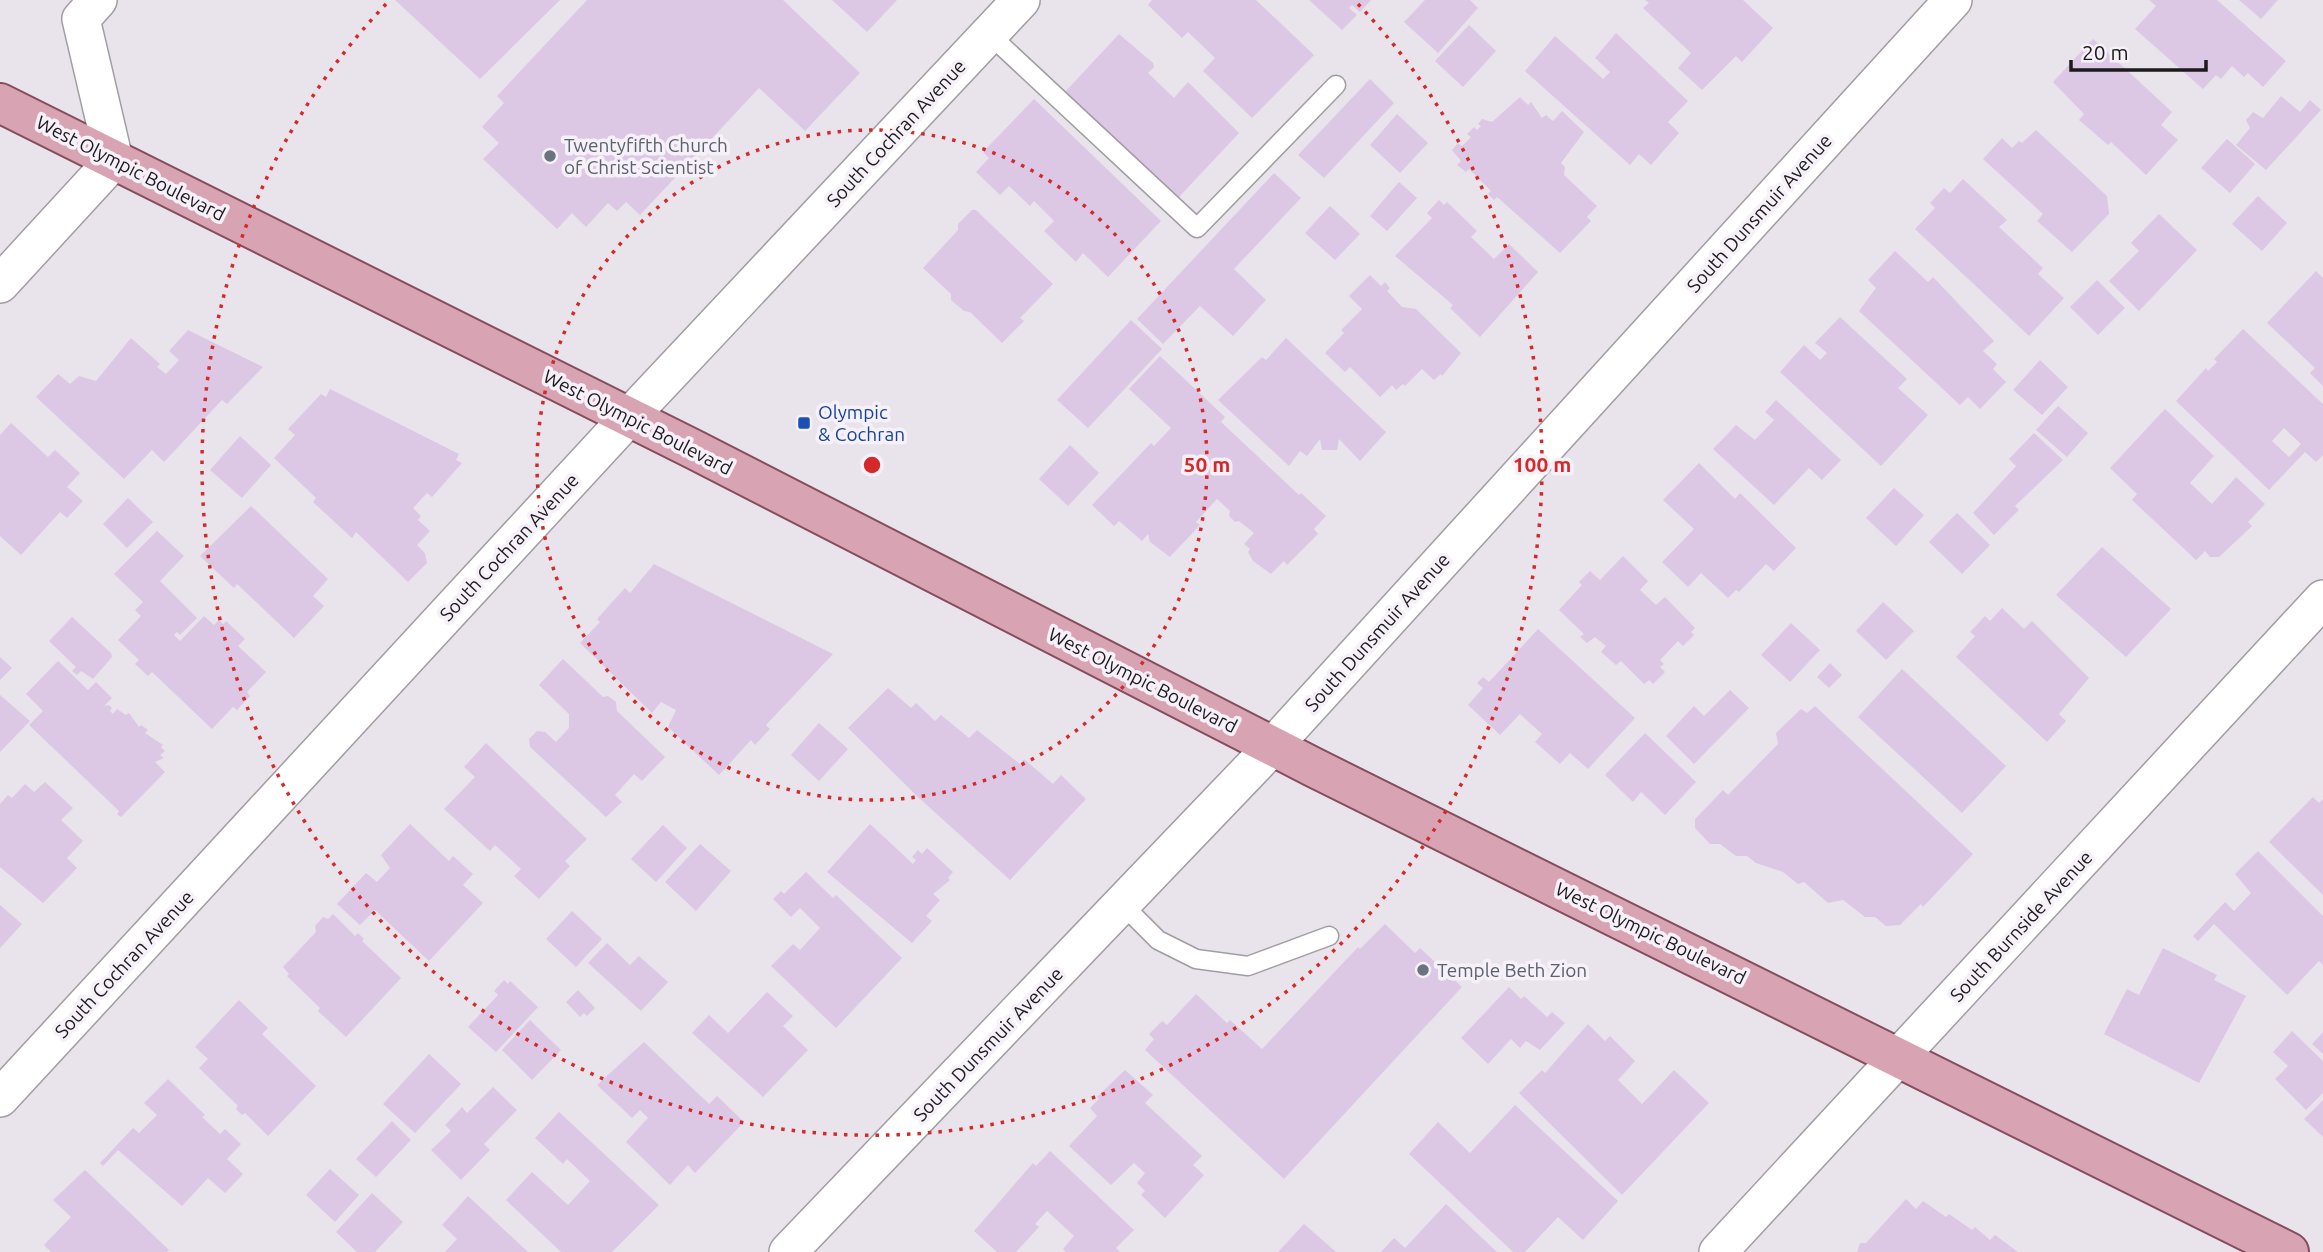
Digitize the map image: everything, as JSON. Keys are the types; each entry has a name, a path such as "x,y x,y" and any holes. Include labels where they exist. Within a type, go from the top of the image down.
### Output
{"main road":[{"name":"West Olympic Boulevard","path":"0,103 629,417 1273,746 1901,1056 2290,1252"}],"street":[{"path":"0,284 114,160 81,19 98,0"},
{"name":"South Cochran Avenue","path":"0,1098 629,417 1021,0"},
{"name":"South Dunsmuir Avenue","path":"788,1252 1273,746 1954,0"},
{"name":"South Burnside Avenue","path":"1718,1252 2323,599"}],"lane":[{"path":"989,34 1197,228 1336,85"},
{"path":"1122,904 1158,940 1196,959 1248,966 1329,936"}],"building":[{"path":"395,0 560,0 480,79"},
{"path":"587,0 783,0 860,73 805,131 759,88 640,215 626,202 617,211 608,203 586,227 572,213 557,229 483,159 499,143 482,127 504,103 497,96"},
{"path":"832,0 897,0 867,32"},
{"path":"1152,0 1256,0 1314,55 1252,118 1203,71 1215,58 1188,32 1182,38 1148,5"},
{"path":"1309,0 1371,0 1360,12 1352,5 1349,8 1357,15 1342,30"},
{"path":"1425,0 1470,0 1478,8 1438,53 1404,22"},
{"path":"1645,0 1743,0 1773,28 1742,62 1736,56 1702,90 1678,68 1691,53 1643,8 1649,3"},
{"path":"2149,0 2217,0 2286,61 2263,87 2248,73 2244,77 2232,66 2221,79 2216,75 2203,89 2135,29 2156,6"},
{"path":"2239,0 2278,0 2261,19"},
{"path":"1469,25 1496,51 1463,87 1435,61"},
{"path":"1616,33 1688,101 1668,122 1679,133 1651,165 1639,154 1630,165 1525,71 1555,36 1603,79 1610,72 1595,58"},
{"path":"1119,34 1153,63 1154,67 1148,73 1174,98 1188,82 1239,133 1179,197 1064,93"},
{"path":"2093,39 2172,112 2161,125 2178,140 2146,175 2111,142 2108,145 2079,120 2084,114 2053,82"},
{"path":"1370,79 1394,103 1324,178 1298,155"},
{"path":"2281,96 2300,112 2310,100 2321,110 2266,170 2236,145 2250,128 2246,120 2253,112 2263,118"},
{"path":"1520,97 1528,105 1531,102 1542,118 1546,115 1553,121 1562,111 1584,132 1561,163 1565,167 1564,175 1597,206 1587,217 1591,221 1560,253 1497,197 1494,200 1488,194 1491,191 1469,169 1466,172 1457,165 1461,161 1452,150 1458,143 1462,146 1471,137 1467,134 1474,127 1477,130 1481,126 1478,124 1482,119 1492,122"},
{"path":"1034,99 1161,221 1108,277 1083,253 1076,262 1044,231 1054,221 1034,201 1030,206 1009,186 1000,195 976,172 989,158 983,152"},
{"path":"1397,114 1428,143 1400,173 1370,145"},
{"path":"2036,130 2107,196 2109,214 2072,252 2037,221 2043,214 1983,159 2002,138 2012,148"},
{"path":"2227,139 2255,164 2230,193 2201,168"},
{"path":"1274,173 1301,198 1234,269 1266,300 1233,336 1200,306 1163,344 1137,319"},
{"path":"1963,179 2007,220 1999,227 2043,268 2038,274 2064,298 2029,336 1915,229 1935,208 1930,203 1944,188 1950,193"},
{"path":"1399,182 1417,198 1387,231 1370,216"},
{"path":"2258,196 2287,223 2262,251 2232,224"},
{"path":"1439,200 1444,205 1447,202 1477,231 1471,237 1494,259 1509,244 1538,272 1480,337 1450,308 1453,305 1395,256 1432,218 1427,213"},
{"path":"1330,206 1360,234 1335,260 1305,233"},
{"path":"972,210 976,210 1053,284 1020,318 1024,321 1002,343 970,312 964,311 951,300 951,294 923,268 958,230 958,224"},
{"path":"2159,214 2197,250 2139,311 2109,281 2139,251 2131,243"},
{"path":"1895,251 1928,282 1933,277 1994,341 1983,351 1997,364 1993,369 2006,382 1980,409 1968,397 1960,405 1859,311 1876,288 1868,280"},
{"path":"2316,271 2323,278 2323,386 2310,373 2315,368 2267,323"},
{"path":"1370,275 1381,286 1385,282 1390,288 1387,291 1402,307 1416,309 1461,353 1442,376 1441,374 1434,380 1422,369 1405,386 1403,384 1396,390 1392,385 1380,397 1350,367 1345,372 1325,353 1344,333 1341,330 1362,309 1349,296"},
{"path":"2097,280 2125,308 2098,335 2070,307"},
{"path":"1840,317 1907,379 1898,388 1928,415 1881,466 1780,372 1804,345 1820,360 1827,353 1815,343"},
{"path":"1131,320 1162,349 1088,428 1057,400"},
{"path":"2243,329 2323,404 2323,455 2316,462 2305,452 2269,490 2176,401 2206,368 2208,371 2217,362 2214,359","holes":["2284,428 2301,444 2289,457 2272,441"]},
{"path":"188,330 263,367 227,404 222,400 164,462 152,450 124,479 36,397 58,374 70,384 79,376 96,381 131,338 160,364 157,367 166,374 179,360 169,351"},
{"path":"1286,338 1386,432 1360,461 1339,439 1337,450 1322,450 1320,439 1307,456 1300,451 1289,466 1218,400 1262,357 1266,360"},
{"path":"1160,356 1225,417 1221,422 1299,495 1301,493 1326,516 1314,529 1318,534 1287,565 1284,561 1271,574 1253,561 1248,552 1250,549 1244,544 1254,533 1239,521 1235,522 1229,516 1230,511 1217,499 1196,522 1200,525 1170,557 1150,542 1148,534 1142,541 1119,521 1114,526 1092,505 1151,443 1154,446 1171,428 1129,389"},
{"path":"2040,360 2068,387 2042,415 2013,390"},
{"path":"330,389 459,454 456,460 462,463 432,497 427,493 413,508 421,516 418,520 430,531 417,545 425,553 427,563 408,582 356,532 352,538 313,502 316,498 274,458 295,435 288,429 321,394 326,397"},
{"path":"1776,400 1841,460 1822,480 1809,468 1774,505 1713,449 1736,425 1755,440 1774,420 1765,412"},
{"path":"2058,406 2088,433 2067,457 2036,430"},
{"path":"2165,409 2214,456 2190,483 2212,504 2236,477 2265,504 2248,522 2252,526 2219,557 2210,557 2205,551 2196,560 2132,500 2137,494 2110,468"},
{"path":"11,423 48,457 55,450 80,473 67,487 83,501 67,518 60,512 21,555 0,536 0,435"},
{"path":"2034,433 2063,460 2015,506 2019,510 1994,535 1973,513 2016,466 2009,459"},
{"path":"240,436 271,465 242,498 210,470"},
{"path":"1070,445 1099,473 1068,506 1039,479"},
{"path":"1699,463 1735,499 1740,493 1796,548 1774,571 1766,564 1739,592 1736,590 1728,598 1701,573 1688,587 1662,562 1694,529 1663,500"},
{"path":"1894,488 1924,515 1896,546 1866,518"},
{"path":"128,498 153,522 127,548 103,524"},
{"path":"251,506 328,579 313,596 324,606 294,638 237,584 234,588 200,556"},
{"path":"1957,513 1990,545 1962,574 1929,542"},
{"path":"157,531 184,556 160,581 197,618 180,635 177,632 174,635 180,641 204,616 214,625 219,620 223,624 226,621 245,639 238,646 266,672 247,692 250,696 237,710 233,707 212,729 152,672 148,676 135,664 139,660 118,640 141,616 135,610 143,602 114,574"},
{"path":"2102,547 2171,609 2126,657 2056,595"},
{"path":"1623,556 1648,581 1640,590 1656,605 1665,597 1695,628 1691,632 1694,635 1683,646 1678,641 1660,660 1664,664 1660,667 1665,672 1653,684 1649,680 1644,684 1621,661 1616,665 1601,652 1606,646 1595,637 1587,643 1580,637 1584,634 1559,610 1582,585 1579,582 1590,571 1600,580"},
{"path":"654,564 833,654 766,725 770,729 755,745 751,740 719,775 668,727 676,710 661,702 652,713 580,643 600,622 597,619 625,588 630,593"},
{"path":"1883,602 1914,631 1886,660 1856,631"},
{"path":"2002,608 2024,629 2032,621 2089,678 2059,714 2066,721 2047,742 1956,657 1975,636 1970,632 1985,616 1990,621"},
{"path":"72,617 111,653 112,657 93,679 81,671 77,675 72,671 76,667 49,641"},
{"path":"1791,623 1820,650 1790,682 1761,655"},
{"path":"1538,629 1635,718 1588,769 1570,753 1560,764 1535,742 1542,734 1520,714 1500,735 1468,705 1483,688 1477,683 1483,677 1489,682"},
{"path":"0,657 12,668 0,680"},
{"path":"563,659 603,697 608,696 616,702 617,711 665,757 642,781 634,774 615,795 622,802 606,817 530,747 529,739 537,731 545,732 556,742 569,728 569,714 539,685"},
{"path":"58,661 88,690 96,682 112,698 104,706 109,705 113,714 117,709 126,715 129,713 139,727 141,725 148,730 145,733 163,745 161,747 165,751 160,755 164,758 155,762 165,772 121,817 117,814 119,811 29,725 43,711 26,694"},
{"path":"1830,663 1842,675 1829,688 1817,677"},
{"path":"1902,669 2006,766 1962,813 1858,717"},
{"path":"888,688 911,708 916,703 935,721 941,715 969,738 977,730 1020,764 1024,759 1053,784 1061,775 1086,799 1010,880 919,798 848,728"},
{"path":"1730,690 1749,708 1694,764 1666,736 1694,706 1704,716"},
{"path":"0,695 30,721 0,752"},
{"path":"1815,706 1973,854 1923,907 1921,904 1900,925 1886,926 1875,917 1865,917 1843,900 1828,903 1804,882 1798,884 1783,872 1756,863 1747,856 1736,856 1720,844 1710,844 1695,828 1695,819 1723,790 1728,795 1778,744 1776,733 1801,709 1807,713"},
{"path":"819,723 848,749 819,781 791,755"},
{"path":"1645,733 1696,782 1665,815 1641,792 1633,802 1605,775"},
{"path":"486,743 587,839 565,861 570,866 539,899 514,876 521,869 495,845 490,851 444,809 475,777 464,767"},
{"path":"45,782 73,808 61,820 83,841 67,858 77,868 43,903 0,867 0,804 8,795 12,798 25,784 34,792"},
{"path":"2313,797 2319,803 2323,799 2323,895 2269,842"},
{"path":"410,824 449,861 453,856 473,874 463,885 483,903 429,961 375,910 360,925 337,904 366,873 377,882 390,868 381,855"},
{"path":"870,824 913,864 916,860 912,857 918,850 922,854 927,848 953,872 948,878 950,880 933,894 940,900 926,916 932,921 912,943 827,872"},
{"path":"663,825 687,848 656,882 631,859"},
{"path":"700,844 731,871 696,911 665,882"},
{"path":"2258,851 2323,916 2323,965 2319,961 2287,995 2214,924 2198,941 2193,936 2225,902 2234,911 2251,893 2235,874"},
{"path":"806,872 833,898 836,895 902,958 836,1028 771,966 793,944 800,950 820,928 800,908 791,917 773,899 781,891 784,894"},
{"path":"0,905 22,924 0,948"},
{"path":"572,911 602,939 576,967 546,939"},
{"path":"333,914 355,936 358,933 364,939 362,941 401,978 346,1037 318,1011 320,1008 287,976 289,974 283,967 316,932 315,926 323,917 328,919"},
{"path":"1385,924 1415,953 1420,948 1462,987 1284,1179 1145,1050 1154,1039 1149,1034 1162,1021 1167,1025 1196,994 1227,1023 1230,1020 1262,1049 1358,947 1360,949"},
{"path":"607,943 630,965 639,956 668,982 641,1011 588,963"},
{"path":"2163,948 2217,975 2214,980 2246,996 2199,1083 2104,1034 2127,989 2139,995"},
{"path":"504,980 508,984 510,981 538,1007 496,1052 468,1027 498,995 494,991"},
{"path":"1509,987 1521,999 1524,996 1547,1017 1552,1012 1565,1023 1540,1050 1526,1041 1520,1048 1511,1039 1488,1064 1461,1038"},
{"path":"578,990 595,1008 587,1016 584,1013 580,1017 566,1002"},
{"path":"767,992 793,1016 783,1026 808,1050 763,1097 692,1033 709,1015 728,1033"},
{"path":"239,1000 268,1028 262,1034 316,1086 268,1136 245,1113 242,1115 236,1109 238,1106 199,1068 208,1059 195,1047"},
{"path":"530,1020 561,1050 532,1080 502,1050"},
{"path":"1588,1024 1605,1041 1610,1036 1635,1061 1618,1080 1642,1104 1674,1070 1709,1103 1622,1195 1519,1093 1542,1070 1545,1073"},
{"path":"2292,1031 2323,1061 2323,1093 2306,1110 2275,1079 2288,1066 2273,1052"},
{"path":"2323,1032 2323,1054 2312,1044"},
{"path":"644,1042 709,1104 717,1096 744,1122 695,1173 688,1165 670,1185 626,1142 648,1118 640,1110 632,1118 597,1085"},
{"path":"429,1054 461,1084 415,1133 383,1104"},
{"path":"1125,1070 1153,1095 1145,1103 1202,1156 1193,1165 1204,1175 1165,1218 1141,1195 1145,1191 1137,1183 1145,1173 1134,1163 1111,1185 1069,1146 1097,1116 1090,1108 1099,1099 1097,1097"},
{"path":"168,1079 205,1115 202,1117 220,1134 225,1129 241,1144 227,1159 243,1174 225,1193 208,1178 182,1206 118,1150 103,1166 100,1163 133,1128 139,1133 157,1115 144,1103"},
{"path":"493,1087 517,1110 484,1144 490,1150 461,1180 431,1150 451,1131 445,1125 462,1107 467,1113"},
{"path":"2323,1100 2323,1137 2304,1119"},
{"path":"1515,1105 1618,1201 1583,1240 1558,1217 1525,1252 1513,1252 1409,1154 1438,1122 1470,1153"},
{"path":"559,1112 659,1205 612,1252 561,1252 506,1200 532,1172 568,1205 590,1181 567,1159 563,1164 535,1138"},
{"path":"392,1121 411,1140 376,1177 356,1159"},
{"path":"1050,1151 1134,1230 1116,1248 1120,1252 1066,1252 1063,1249 1074,1236 1047,1211 1035,1224 1039,1227 1016,1252 997,1252 974,1231 1033,1163 1036,1166"},
{"path":"330,1169 359,1195 335,1222 306,1195"},
{"path":"85,1170 169,1250 51,1252 44,1245 71,1217 53,1200"},
{"path":"372,1193 403,1222 375,1252 357,1252 336,1232"},
{"path":"468,1196 528,1252 445,1252 457,1239 442,1225"},
{"path":"1906,1199 1916,1209 1923,1201 1972,1230 1975,1227 1990,1240 1995,1235 2018,1252 1857,1252 1860,1243 1866,1243"},
{"path":"1446,1204 1497,1252 1381,1252 1394,1238 1405,1248"},
{"path":"1304,1224 1336,1252 1278,1252"}],"place":[{"name":"Twentyfifth Church of Christ Scientist","path":"550,156"},
{"name":"Olympic & Cochran","path":"804,423"},
{"name":"Temple Beth Zion","path":"1423,970"}]}
